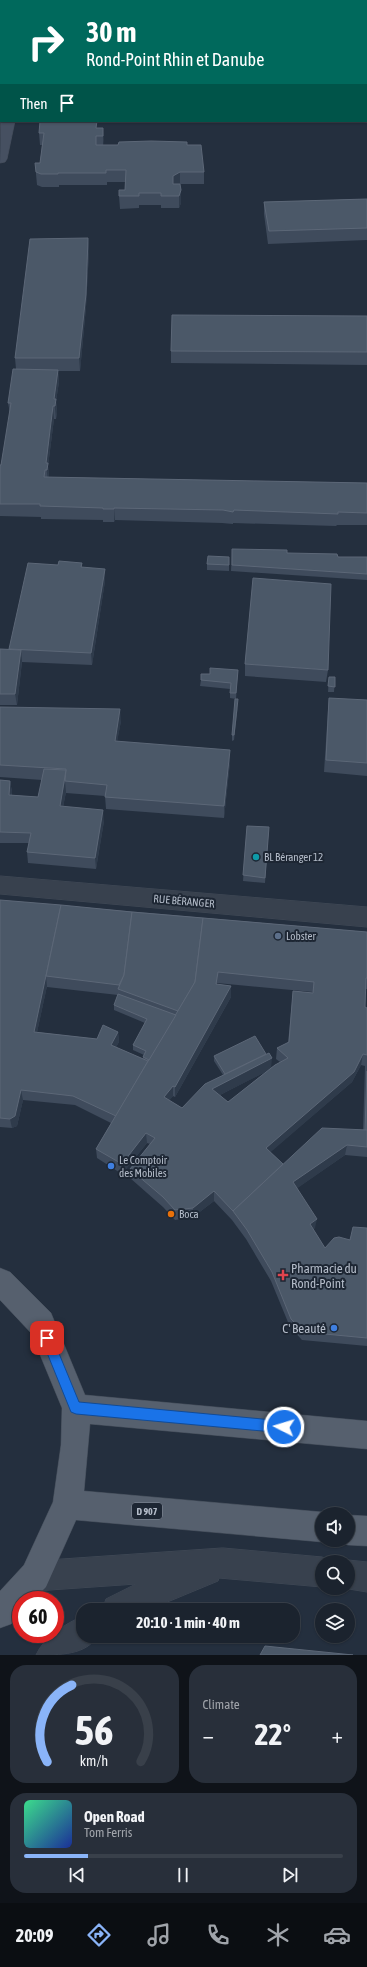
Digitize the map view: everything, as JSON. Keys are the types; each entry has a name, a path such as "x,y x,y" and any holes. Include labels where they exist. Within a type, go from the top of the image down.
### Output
{"main road":[{"path":"0,1281 41,1324 76,1408 76,1445 68,1504 35,1576 0,1613"},
{"path":"76,1408 367,1435"},
{"name":"D 907","path":"68,1504 315,1526"},
{"path":"355,1531 367,1532"}],"street":[{"path":"0,158 8,122"},
{"name":"RUE BÉRANGER","path":"0,884 367,917"},
{"path":"35,1576 223,1563 315,1571"},
{"path":"130,1603 223,1563"},
{"path":"355,1575 367,1576"},
{"path":"52,1655 76,1637"}],"building":[{"path":"40,122 97,122 96,128 103,128 103,136 96,136 96,145 118,145 119,142 151,141 187,142 187,145 201,145 204,172 180,172 173,176 173,184 180,184 181,190 179,196 161,196 161,193 139,193 139,196 119,196 119,190 125,190 126,170 106,170 106,173 41,174 36,172 35,163 40,163 44,133 39,133"},
{"path":"367,199 367,228 269,231 264,202"},
{"path":"88,238 86,294 79,358 15,358 30,239"},
{"path":"172,315 367,316 367,352 171,351"},
{"path":"13,369 58,370 54,399 56,399 55,406 53,406 46,463 48,463 44,477 367,483 367,513 338,512 338,514 234,510 233,512 223,510 103,509 40,506 40,504 0,504 0,465 11,403 8,403"},
{"path":"232,549 287,550 287,553 337,554 338,557 367,557 367,574 232,565"},
{"path":"208,556 229,557 229,565 207,564"},
{"path":"59,561 82,563 81,567 105,569 91,653 9,649 28,563 58,565"},
{"path":"253,578 331,584 328,670 245,664"},
{"path":"0,649 21,650 15,694 0,694"},
{"path":"210,668 238,670 236,693 230,693 231,683 201,680 201,674 210,674"},
{"path":"329,677 335,677 335,687 328,686"},
{"path":"329,698 367,700 367,763 326,760"},
{"path":"235,699 238,699 234,735 232,735"},
{"path":"0,707 120,709 115,741 230,750 224,806 105,797 107,785 65,781 66,769 0,765"},
{"path":"44,769 66,770 60,806 103,810 95,858 27,852 31,833 0,832 0,780 10,781 9,795 38,797"},
{"name":"BL Béranger 12","path":"247,826 269,827 265,878 243,875"},
{"path":"0,900 61,905 34,1032 97,1039 103,1025 118,1032 111,1045 148,1061 116,1116 73,1096 21,1090 15,1116 10,1119 0,1118"},
{"path":"61,905 132,912 124,975 119,985 46,976"},
{"path":"132,912 203,918 195,982 178,1011 118,989 124,975"},
{"path":"203,918 367,932 367,978 365,1007 367,1008 367,1055 363,1054 354,1072 266,1148 283,1164 233,1211 214,1191 193,1208 175,1210 163,1197 130,1169 155,1138 146,1133 122,1164 96,1149 195,982","holes":["218,972 314,982 313,993 293,991 289,1042 277,1048 288,1058 275,1065 228,1102 212,1089 272,1058 269,1053 205,1084 182,1108 164,1097 173,1086 175,1087 231,986 216,984"]},
{"path":"118,994 176,1015 149,1060 143,1057 146,1051 133,1045 147,1019 114,1005"},
{"path":"255,1036 266,1054 225,1074 214,1056"},
{"path":"367,1071 367,1130 365,1130"},
{"path":"322,1128 367,1130 367,1147 347,1145 293,1182 317,1219 310,1224 325,1248 334,1238 339,1237 350,1240 353,1227 367,1228 367,1338 304,1332 291,1319 272,1272 247,1230 233,1211"},
{"path":"265,1646 353,1655 260,1655"}],"place":[{"name":"BL Béranger 12","path":"256,857"},
{"name":"Lobster","path":"278,936"},
{"name":"Le Comptoir des Mobiles","path":"111,1166"},
{"name":"Boca","path":"171,1214"},
{"name":"Pharmacie du Rond-Point","path":"283,1275"},
{"name":"C' Beauté","path":"334,1328"}],"route":[{"path":"47,1338 76,1408 284,1427"}]}
